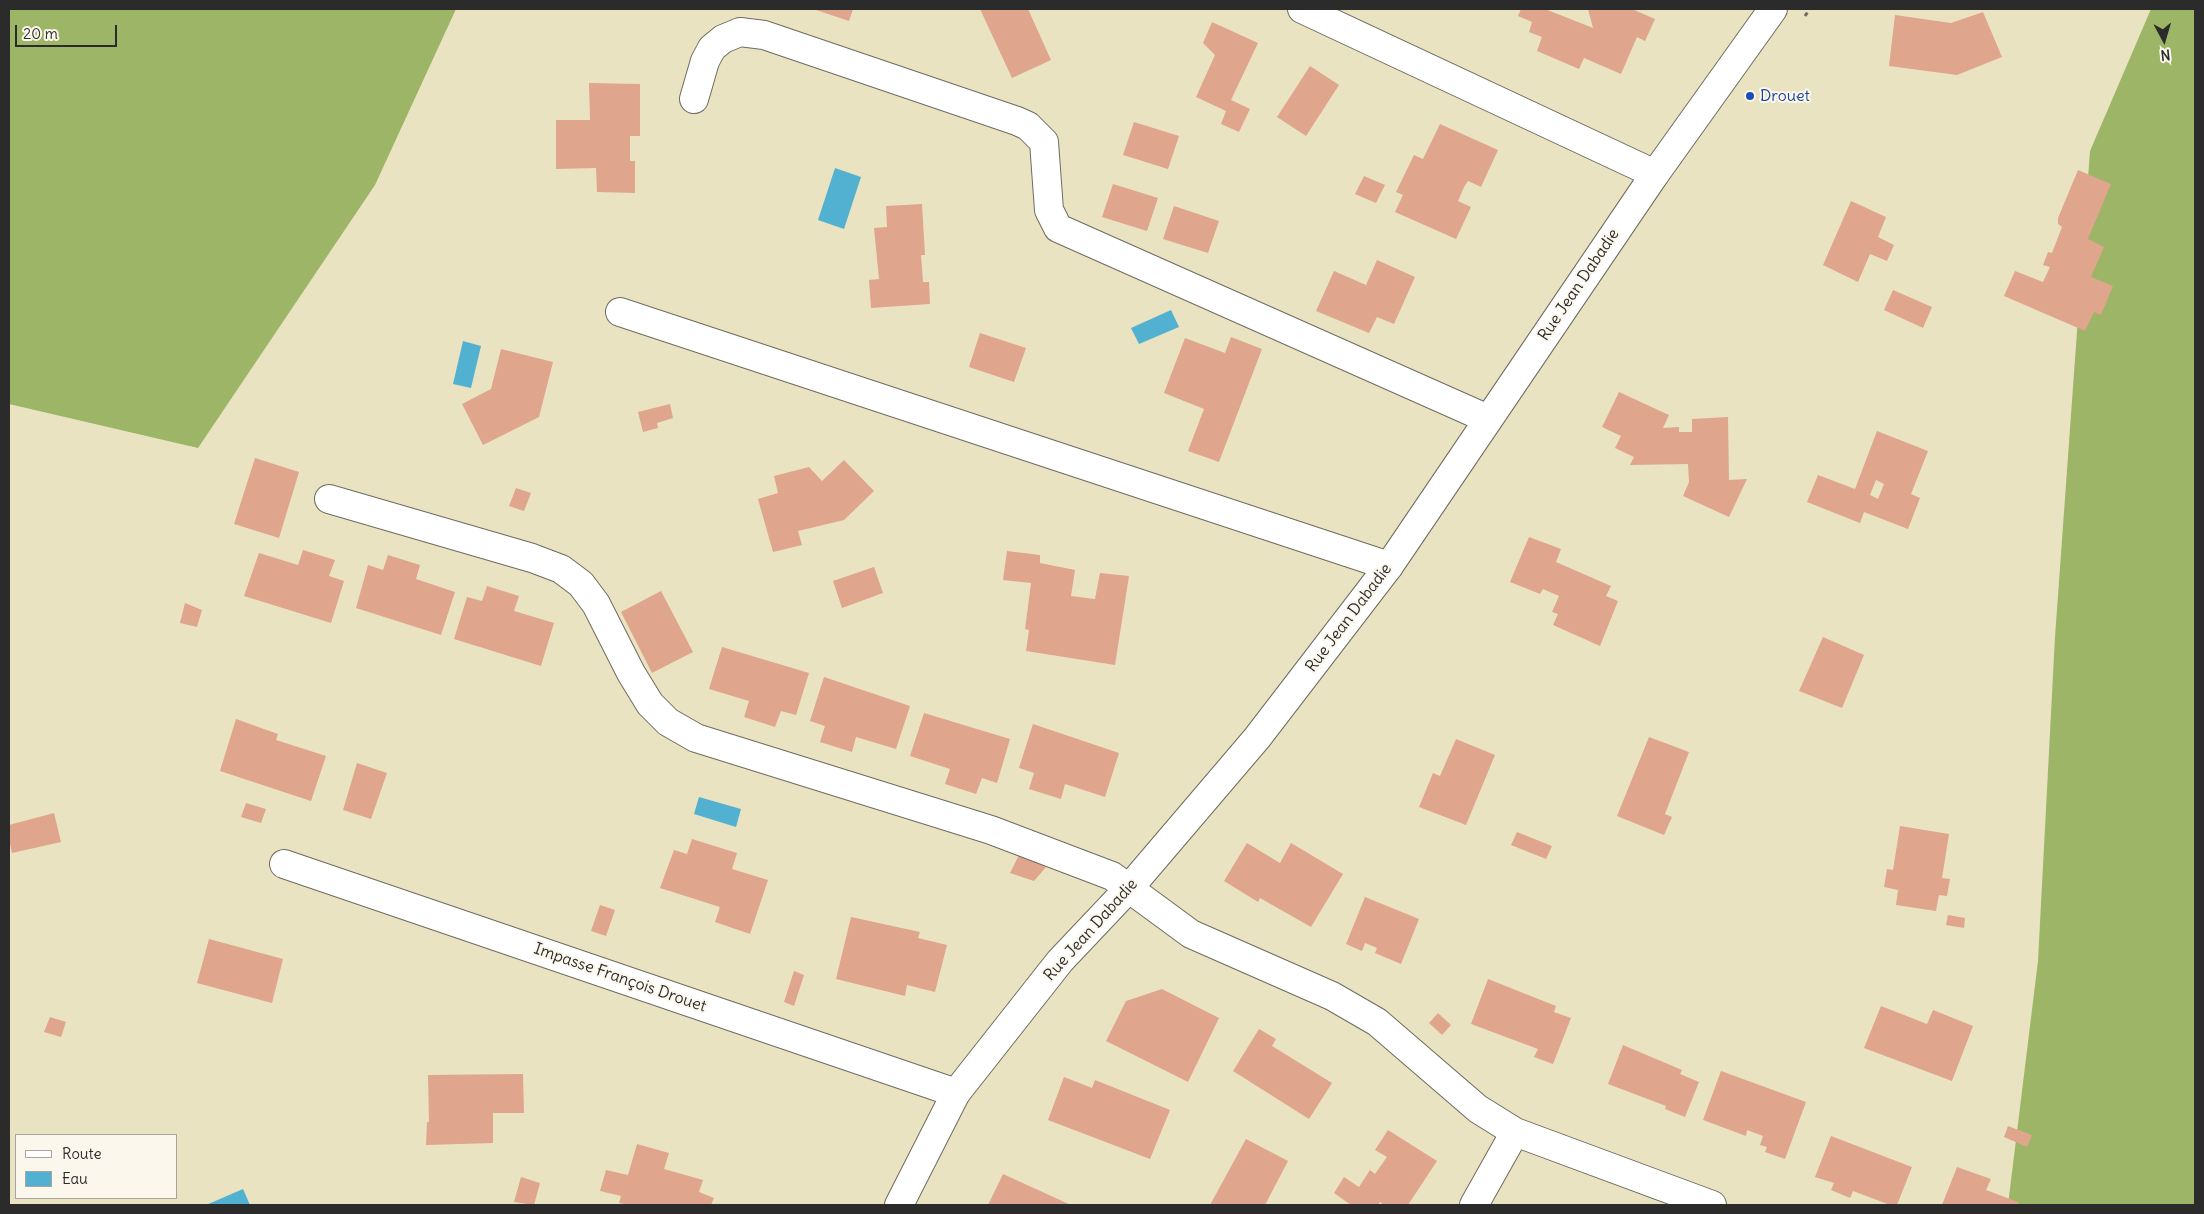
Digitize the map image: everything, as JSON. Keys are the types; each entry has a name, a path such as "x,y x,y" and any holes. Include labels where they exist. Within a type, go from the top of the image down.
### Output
{"street":[{"path":"1302,9 1655,174"},
{"name":"Rue Jean Dabadie","path":"899,1205 956,1092 1060,960 1130,887 1257,738 1389,566 1655,174 1773,9"},
{"path":"694,99 705,61 712,48 723,39 740,32 764,35 1017,121 1028,126 1044,142 1049,210 1058,228 1488,419"},
{"path":"620,312 1389,566"},
{"path":"329,499 532,558 561,569 581,584 596,604 631,673 650,704 668,722 696,738 991,830 1112,876 1130,887 1150,905 1191,934 1332,996 1377,1022 1422,1063 1478,1109 1515,1132 1712,1205"},
{"name":"Impasse François Drouet","path":"284,864 956,1092"},
{"path":"1474,1205 1515,1132"}],"green space":[{"path":"9,9 456,9 375,185 198,448 9,404"},
{"path":"2151,9 2195,9 2195,1205 2008,1205 2038,961 2055,637 2090,151"}],"water":[{"path":"835,168 861,177 844,229 818,220"},
{"path":"1171,310 1179,327 1139,344 1131,328"},
{"path":"463,341 481,346 471,388 453,384"},
{"path":"699,797 741,809 736,827 694,814"},
{"path":"243,1189 250,1205 206,1205"}],"building":[{"path":"813,9 853,9 849,21"},
{"path":"980,9 1028,9 1051,60 1012,78"},
{"path":"1521,9 1545,9 1593,28 1588,9 1632,9 1655,19 1645,41 1637,37 1621,74 1584,58 1579,69 1537,51 1542,37 1529,32 1532,22 1518,16"},
{"path":"1983,12 2002,57 1957,75 1889,66 1895,15 1951,23"},
{"path":"1212,22 1258,43 1231,100 1250,109 1239,132 1221,124 1226,111 1196,97 1215,55 1203,43"},
{"path":"1310,66 1339,85 1306,136 1277,117"},
{"path":"589,83 640,84 640,136 630,136 630,161 635,161 635,193 597,192 596,168 556,169 556,120 590,120"},
{"path":"1134,122 1179,136 1168,169 1123,155"},
{"path":"1440,124 1498,150 1481,187 1468,181 1464,187 1458,201 1471,207 1456,239 1395,212 1403,195 1396,192 1414,155 1423,159"},
{"path":"2078,170 2111,184 2088,239 2104,247 2091,277 2113,286 2101,315 2094,312 2085,331 2004,296 2015,271 2043,282 2050,267 2043,265 2048,252 2052,253 2062,227 2058,224 2058,218"},
{"path":"1364,176 1385,185 1376,203 1355,194"},
{"path":"1113,184 1158,198 1147,231 1102,217"},
{"path":"1851,201 1886,217 1878,237 1894,245 1887,261 1870,254 1858,282 1823,265"},
{"path":"922,204 925,255 921,255 923,282 929,282 930,304 871,308 869,280 879,279 874,228 887,227 886,206"},
{"path":"1174,206 1219,221 1208,253 1163,239"},
{"path":"1377,260 1415,277 1394,324 1377,317 1369,333 1316,311 1334,271 1366,285"},
{"path":"1893,290 1932,307 1923,328 1884,310"},
{"path":"980,333 1026,348 1014,382 969,367"},
{"path":"1231,337 1262,349 1219,462 1188,451 1204,409 1164,393 1185,338 1225,353"},
{"path":"501,349 553,362 539,417 483,445 462,404 491,389"},
{"path":"1619,392 1669,415 1663,428 1679,427 1679,432 1692,432 1692,419 1728,417 1729,480 1747,479 1729,517 1683,496 1689,482 1688,464 1630,465 1634,457 1615,448 1621,436 1602,427"},
{"path":"670,404 673,418 657,423 658,428 643,432 638,412"},
{"path":"1877,431 1928,451 1911,494 1920,498 1908,529 1864,512 1860,523 1807,502 1818,475 1855,489","holes":["1876,480 1884,484 1878,499 1870,495"]},
{"path":"255,458 299,472 279,538 234,524"},
{"path":"844,460 874,491 844,520 798,531 802,545 773,552 758,499 778,493 774,476 809,467 822,481"},
{"path":"516,488 531,493 524,511 509,506"},
{"path":"1529,537 1561,549 1556,562 1611,586 1606,596 1618,601 1600,646 1553,625 1558,614 1552,612 1559,596 1543,589 1540,594 1510,582"},
{"path":"303,550 335,560 329,576 344,581 331,623 244,596 259,553 298,565"},
{"path":"1007,551 1040,555 1040,563 1075,570 1071,596 1095,599 1100,573 1129,576 1115,665 1026,651 1029,630 1025,629 1031,583 1003,580"},
{"path":"388,555 420,565 416,579 455,592 441,635 356,608 368,565 383,570"},
{"path":"874,567 883,593 842,608 833,581"},
{"path":"487,586 519,596 514,611 554,623 541,666 454,639 467,597 482,601"},
{"path":"661,591 693,652 652,673 621,612"},
{"path":"185,603 202,610 197,627 180,623"},
{"path":"1823,637 1864,655 1842,708 1799,691"},
{"path":"722,647 809,673 796,715 781,711 775,727 744,717 749,701 709,689"},
{"path":"824,677 910,706 896,749 856,737 852,752 820,742 825,726 810,721"},
{"path":"924,713 1010,739 997,783 982,778 976,794 945,784 950,769 910,756"},
{"path":"236,719 278,734 276,740 326,756 311,801 220,771"},
{"path":"1033,724 1119,753 1105,797 1065,784 1061,799 1029,789 1034,773 1019,768"},
{"path":"1649,737 1689,752 1665,814 1672,817 1664,835 1617,816"},
{"path":"1456,739 1495,755 1466,825 1419,807 1433,773 1440,776"},
{"path":"357,763 387,773 371,819 343,810"},
{"path":"246,803 266,809 261,823 241,817"},
{"path":"54,813 61,842 12,853 9,825"},
{"path":"1900,826 1949,834 1942,878 1950,879 1947,896 1939,895 1936,911 1896,905 1898,890 1884,887 1887,869 1893,870"},
{"path":"1517,832 1552,846 1546,859 1511,845"},
{"path":"692,839 737,853 732,869 768,880 750,934 715,922 720,907 660,888 674,850 687,854"},
{"path":"1247,843 1280,863 1291,843 1343,874 1311,927 1260,898 1258,902 1224,881"},
{"path":"1019,855 1046,867 1034,881 1010,873"},
{"path":"1365,897 1419,919 1401,964 1375,953 1377,948 1365,943 1362,951 1346,944"},
{"path":"600,905 615,910 606,936 591,931"},
{"path":"1948,915 1965,918 1964,928 1946,925"},
{"path":"851,917 920,932 918,938 947,945 935,992 907,985 905,996 836,979"},
{"path":"209,939 283,959 272,1003 197,983"},
{"path":"794,971 804,975 794,1006 784,1002"},
{"path":"1488,979 1556,1006 1554,1012 1571,1018 1553,1064 1534,1057 1538,1049 1471,1024"},
{"path":"1162,989 1219,1018 1188,1082 1106,1041 1126,1001"},
{"path":"1881,1006 1927,1024 1933,1010 1973,1026 1952,1081 1864,1048"},
{"path":"1438,1013 1451,1025 1442,1035 1429,1023"},
{"path":"50,1017 66,1022 61,1037 44,1032"},
{"path":"1259,1029 1276,1039 1272,1046 1332,1083 1309,1119 1233,1071"},
{"path":"1623,1045 1682,1070 1680,1074 1699,1082 1685,1117 1665,1109 1666,1106 1608,1084"},
{"path":"1721,1071 1806,1102 1785,1159 1765,1152 1767,1147 1760,1145 1763,1136 1747,1130 1746,1136 1703,1120"},
{"path":"523,1074 524,1113 493,1113 493,1143 426,1145 427,1122 429,1122 428,1075"},
{"path":"1064,1077 1092,1088 1095,1080 1170,1110 1150,1159 1048,1120"},
{"path":"2008,1126 2032,1135 2027,1147 2004,1137"},
{"path":"1388,1130 1437,1161 1408,1205 1384,1205 1380,1202 1378,1205 1351,1205 1334,1193 1344,1177 1359,1187 1370,1170 1375,1174 1387,1157 1375,1150"},
{"path":"1831,1136 1912,1167 1897,1205 1890,1205 1853,1191 1850,1198 1831,1190 1834,1183 1815,1177"},
{"path":"1246,1139 1288,1161 1265,1205 1210,1205"},
{"path":"637,1144 669,1153 664,1169 703,1180 699,1192 714,1198 711,1205 629,1205 619,1203 621,1196 600,1191 606,1170 628,1175"},
{"path":"1957,1167 1991,1179 1986,1190 2018,1202 2020,1205 1942,1205"},
{"path":"1003,1174 1071,1205 988,1205"},
{"path":"521,1177 540,1183 534,1205 514,1202"}],"place":[{"name":"Drouet","path":"1750,96"}]}
